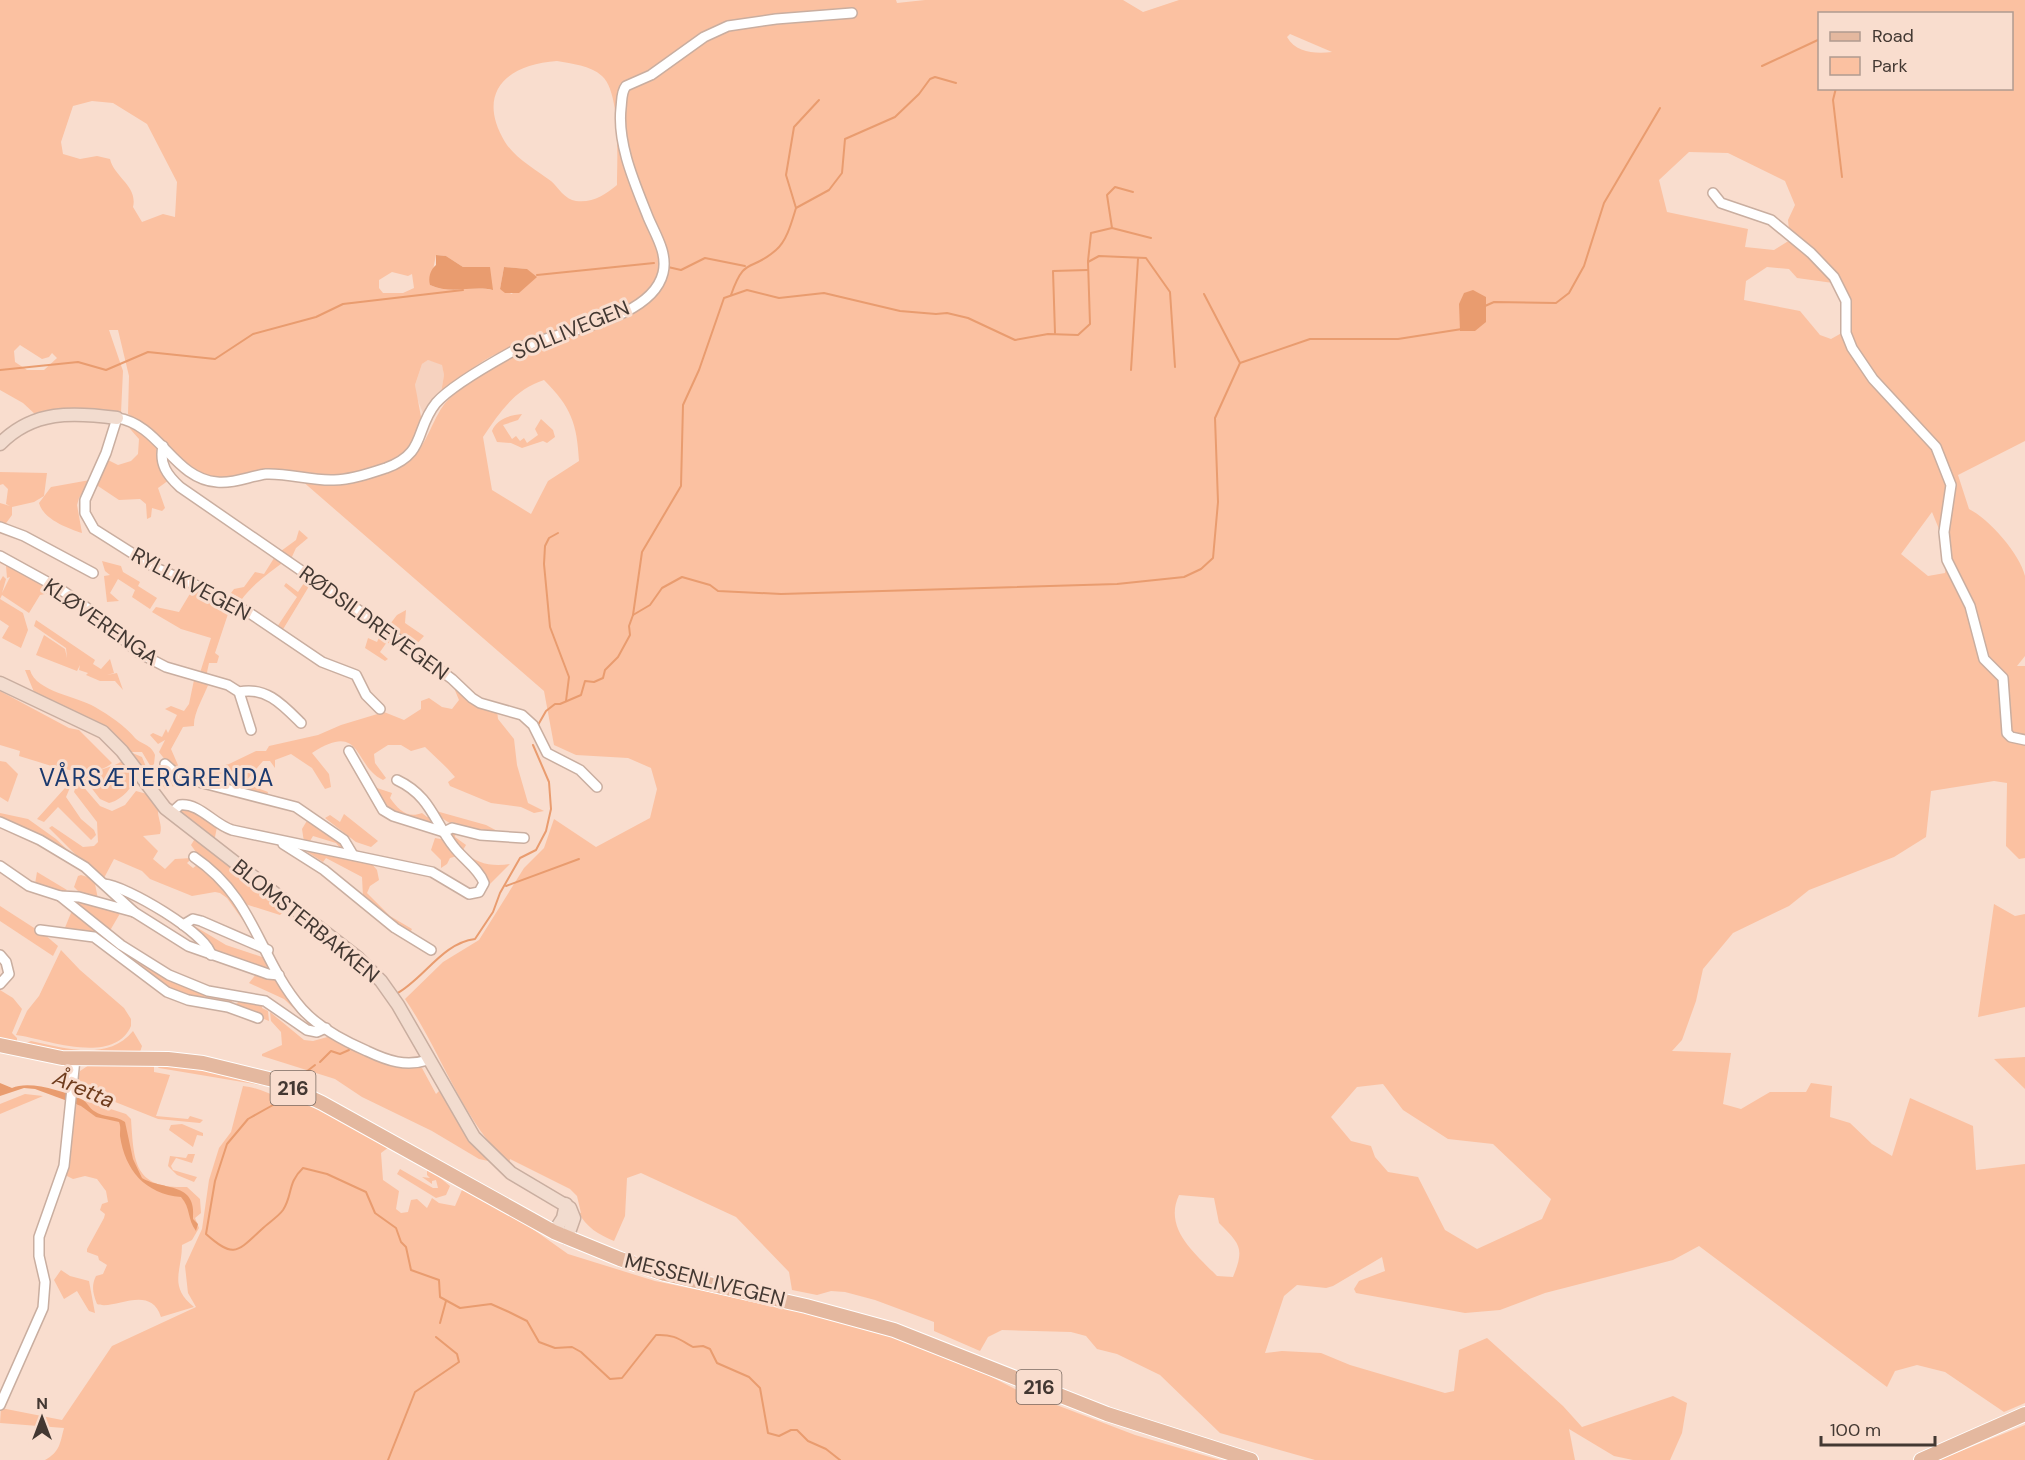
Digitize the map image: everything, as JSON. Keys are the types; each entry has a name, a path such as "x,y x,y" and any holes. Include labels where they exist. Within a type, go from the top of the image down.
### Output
{"main road":[{"name":"MESSENLIVEGEN","path":"0,1045 43,1056 75,1059 185,1061 240,1070 273,1080 322,1103 561,1235 665,1274 844,1316 915,1336 1107,1414 1251,1460"},
{"path":"1921,1460 2025,1414"}],"street":[{"name":"SOLLIVEGEN","path":"164,446 186,470 215,482 289,474 333,480 386,468 406,459 417,445 430,412 438,400 485,367 518,349 606,320 636,305 657,286 663,274 663,251 635,181 621,129 621,106 626,86 651,75 704,37 728,26 776,19 852,13"},
{"path":"1713,193 1721,203 1771,220 1811,253 1834,278 1846,301 1846,326 1852,348 1873,379 1936,447 1951,486 1944,532 1947,560 1970,606 1984,658 2004,682 2007,733 2011,737 2025,740"},
{"path":"0,444 29,422 46,417 76,414 117,418 140,426 164,446"},
{"name":"RYLLIKVEGEN","path":"117,418 106,453 85,500 85,513 94,529 161,571 208,591 251,614 322,662 356,675 366,695 380,709"},
{"name":"RØDSILDREVEGEN","path":"164,446 161,457 163,464 168,474 180,487 364,614 452,679 480,704 522,714 533,724 547,753 580,771 597,787"},
{"name":"KLØVERENGA","path":"0,527 24,536 93,573"},
{"name":"KLØVERENGA","path":"0,556 78,601 139,653 166,667 228,685 239,692 249,690 263,692 281,704 301,723"},
{"name":"BLOMSTERBAKKEN","path":"0,683 103,732 122,751 157,799 171,813 371,970 398,1005 466,1126 511,1173 566,1204 573,1213 574,1218 561,1235"},
{"path":"239,692 251,730"},
{"path":"349,751 383,810 393,816 444,832 452,828 480,835 524,838"},
{"path":"165,764 174,772 195,781 296,807 344,840 353,855"},
{"path":"171,813 180,805 192,805 225,828 432,872 470,894 479,892 483,888 482,879 461,857 444,832 442,824 418,793 397,780"},
{"path":"0,822 54,848 85,867 134,912 172,938 211,955 268,974 279,975"},
{"path":"279,840 324,870 394,927 431,950"},
{"path":"194,857 221,877 232,890 279,975 302,1008 326,1028 351,1044 396,1062 412,1065 429,1060"},
{"path":"0,866 29,885 60,896 79,897 134,912"},
{"path":"102,884 118,886 132,892 183,925 207,944 211,955"},
{"path":"60,896 167,992 188,1000 228,1007 258,1018"},
{"path":"183,925 194,919 201,921 267,950"},
{"path":"40,930 86,935 118,948 183,981 219,994 265,1001 307,1030 317,1032 326,1028"},
{"path":"0,955 9,974 0,984"},
{"path":"228,1007 241,996"},
{"path":"0,1405 43,1308 45,1282 39,1256 39,1237 64,1166 75,1059"}],"shaded area":[{"path":"436,255 446,256 463,267 490,267 493,290 454,290 430,285 429,277 436,265"},
{"path":"504,267 527,269 537,277 519,293 505,293 500,289"},
{"path":"1473,290 1486,297 1486,322 1475,331 1460,331 1459,304 1464,293"},
{"path":"428,360 442,364 444,375 441,393 423,413 416,396 415,385 422,364"},
{"path":"0,1083 12,1088 27,1085 65,1093 83,1100 92,1110 102,1115 125,1122 133,1159 142,1178 177,1189 190,1198 193,1219 198,1224 196,1231 181,1197 157,1191 139,1178 132,1169 123,1148 119,1122 96,1117 81,1106 35,1089 24,1088 0,1096"}],"green space":[{"path":"0,0 896,0 897,3 925,0 1123,0 1143,12 1179,0 2025,0 2025,441 1958,475 1969,509 2003,538 2017,558 2025,576 2025,656 2017,666 2025,666 2025,858 2019,859 2006,846 2007,783 1994,781 1931,791 1926,837 1894,857 1809,890 1789,906 1733,933 1703,969 1696,1001 1682,1040 1672,1051 1731,1053 1723,1104 1741,1109 1770,1092 1806,1092 1811,1083 1832,1086 1830,1117 1850,1123 1872,1144 1892,1156 1910,1098 1973,1126 1976,1170 2025,1164 2025,1403 2004,1412 1945,1372 1917,1365 1895,1371 1887,1387 1699,1246 1673,1260 1545,1293 1500,1310 1465,1313 1356,1293 1354,1289 1359,1281 1385,1271 1382,1257 1333,1286 1326,1288 1297,1285 1284,1296 1265,1353 1282,1351 1321,1353 1350,1365 1445,1393 1454,1391 1459,1350 1487,1338 1563,1406 1582,1427 1673,1396 1687,1403 1682,1433 1670,1460 1633,1460 1614,1456 1569,1429 1575,1460 1315,1460 1220,1433 1160,1375 1117,1354 1097,1349 1086,1336 1071,1332 1002,1330 988,1337 980,1351 934,1331 934,1322 875,1300 845,1292 831,1291 817,1295 792,1290 789,1272 736,1217 641,1173 627,1178 625,1216 614,1241 603,1236 581,1218 578,1212 581,1213 577,1196 570,1189 510,1159 509,1164 492,1146 464,1105 405,999 443,962 479,940 524,868 544,848 554,819 596,847 650,818 657,789 651,768 628,758 576,755 554,745 544,691 301,480 362,478 399,467 414,456 443,406 461,389 522,352 608,325 627,316 658,290 668,271 643,298 623,311 607,319 492,356 441,393 444,375 442,365 428,360 422,364 415,385 422,422 408,452 389,463 344,476 211,478 199,472 128,414 129,376 118,330 109,330 123,371 121,413 36,415 23,403 0,390","holes":["1290,34 1332,52 1307,51 1296,46 1287,37","557,61 586,67 597,72 608,84 617,127 617,185 598,198 582,201 572,200 565,196 551,181 509,148 497,124 494,109 495,95 501,84 511,75 539,63","92,101 113,103 147,124 177,182 175,217 163,214 142,222 133,207 134,200 129,187 110,159 97,156 80,159 63,154 61,142 73,106","1689,152 1728,153 1785,181 1795,205 1788,220 1790,240 1774,250 1745,247 1748,229 1667,212 1659,180","436,255 446,256 463,267 479,267 492,290 438,288 430,285","504,267 527,269 512,294 500,289","1767,267 1789,269 1797,278 1833,283 1848,306 1847,330 1831,339 1820,335 1800,311 1744,300 1746,281","392,272 408,276 412,274 414,288 403,293 383,293 379,288 379,280","20,345 42,359 49,357 52,353 57,358 44,370 27,370 15,362 14,351","544,380 561,399 574,426 579,461 548,481 531,514 492,490 483,437 502,411 524,389","1932,512 1948,551 1945,573 1928,576 1901,554","1383,1084 1403,1110 1448,1139 1493,1144 1551,1199 1542,1219 1477,1249 1445,1230 1418,1177 1388,1172 1375,1157 1371,1146 1351,1141 1331,1117 1357,1087","1179,1195 1214,1198 1219,1223 1232,1236 1238,1247 1239,1259 1233,1277 1217,1276 1184,1240 1175,1219 1175,1207"]},
{"path":"522,414 518,420 503,425 512,439 516,436 520,441 524,438 527,443 538,435 535,429 541,419 553,430 555,437 547,443 543,441 522,448 511,443 497,442 492,431 494,427 508,417"},
{"path":"124,422 155,442 158,460 169,480 158,488 165,508 162,511 152,508 151,517 147,519 146,504 140,499 119,500 95,484 108,460 118,465 131,461 138,454 139,439"},
{"path":"0,472 47,473 44,496 34,502 12,507 12,515 4,526 0,525 0,503 10,506 6,504 8,489 3,484 0,485"},
{"path":"90,480 77,505 82,533 56,522 41,509 39,503 51,487"},
{"path":"299,530 308,538 296,548 291,559 281,551 296,540"},
{"path":"276,555 285,561 256,583 242,599 231,593 234,589 244,587 255,572 264,574"},
{"path":"0,559 65,595 89,615 89,619 55,592 40,595 29,613 2,595 0,599 0,581 3,576 6,579 2,593 10,577 7,578 6,566 0,563"},
{"path":"102,561 121,566 123,572 140,582 138,586 157,598 150,609 132,597 135,590 118,579 110,593 119,601 107,602 104,576 110,575 105,571"},
{"path":"306,580 311,583 282,631 277,627 297,597 284,586 286,583 298,592"},
{"path":"194,587 230,608 215,653 219,656 217,663 209,663 206,677 199,676 211,638 181,629 152,612 156,607 179,612"},
{"path":"0,599 23,613 28,630 21,648 2,638 9,626 0,620"},
{"path":"406,610 405,623 424,636 414,647 387,628 397,615"},
{"path":"36,620 95,660 93,664 101,669 110,659 114,673 107,675 117,673 123,690 115,681 100,681 86,675 88,673 79,670 80,665 77,671 36,655 44,635 65,649 67,658 66,648 34,626"},
{"path":"382,631 391,638 391,645 387,642 380,652 388,659 385,661 365,648 368,638 377,642"},
{"path":"25,670 30,670 40,684 100,710 149,747 155,755 154,764 151,767 142,752 130,752 142,757 149,774 146,774 94,721 34,692"},
{"path":"194,680 209,683 197,711 194,726 183,727 171,749 181,772 166,761 159,752 165,740 158,744 150,735 153,733 162,737 166,729 168,733 177,715 165,709 171,706 184,711 189,704"},
{"path":"457,687 497,710 498,719 514,739 517,765 528,803 544,811 534,813 521,807 491,803 450,786 448,782 455,777 425,747 411,751 401,745 388,745 374,754 375,763 386,778 383,780 373,773 349,743 340,741 328,744 312,753 329,774 331,787 325,789 312,768 291,754 275,760 275,768 270,761 263,761 246,781 249,785 268,792 267,795 194,779 191,774 229,764 256,751 266,751 269,746 318,735 341,725 384,712 404,720 421,709 421,701 429,698 442,707 452,709 459,700 454,688"},
{"path":"0,691 69,728 79,730 112,763 102,769 91,771 67,770 19,756 20,751 0,745"},
{"path":"124,760 133,773 134,778 130,788 113,802 109,803 100,799 83,777"},
{"path":"0,761 6,762 18,774 8,802 0,797"},
{"path":"161,772 167,772 188,783 170,787 168,783 165,789 159,779"},
{"path":"74,778 66,797 81,819 94,830 96,835 91,840 58,807 44,822 37,819"},
{"path":"370,781 377,788 392,793 390,798 403,812 431,816 439,826 387,810"},
{"path":"81,784 100,806 112,811 125,805 136,791 147,794 158,808 161,828 160,834 143,836 158,851 153,859 165,869 175,859 192,858 187,863 193,868 200,863 225,884 247,926 227,898 220,893 192,896 150,879 142,871 114,859 104,878 98,877 49,828 52,826 83,847 94,846 98,842 97,822 74,792 76,786"},
{"path":"189,808 217,827 214,842 181,816 182,810"},
{"path":"436,811 486,825 501,833 475,831 457,826 441,817"},
{"path":"0,813 28,819 56,839 76,858 0,819"},
{"path":"344,814 378,841 371,847 356,842 325,818 330,815 340,822"},
{"path":"308,819 331,833 346,848 342,850 336,843 313,836 310,841 304,842 302,829"},
{"path":"456,832 455,837 466,845 463,850 473,859 491,865 510,864 489,885 482,872 455,841 450,834"},
{"path":"196,837 287,908 280,915 245,904 198,855 191,845"},
{"path":"435,838 446,840 457,856 450,858 441,868 441,860 431,850"},
{"path":"301,848 371,863 377,870 379,880 370,886 367,893 390,916 412,929 409,935 363,897 362,877 326,858 323,862"},
{"path":"37,872 67,890 63,893 35,884"},
{"path":"78,876 94,879 98,899 82,895 74,887"},
{"path":"68,896 122,910 108,934"},
{"path":"1994,904 2015,916 2025,914 2025,1007 1978,1017"},
{"path":"0,906 58,946 53,956 0,921"},
{"path":"74,912 114,945 64,930 71,913"},
{"path":"191,924 226,945 262,957 264,953 276,973 214,953 211,945 190,926"},
{"path":"61,950 80,970 124,1008 131,1019 131,1026 122,1038 109,1045 94,1048 77,1047 16,1035 27,1011 39,996"},
{"path":"133,955 232,999 232,1002 218,1004 171,991 128,959"},
{"path":"257,973 279,979 316,1028 306,1026 307,1021 284,999 249,983"},
{"path":"0,990 13,998 22,1009 12,1033 17,1038 17,1045 0,1040"},
{"path":"241,1000 259,1006 261,1002 263,1003 262,1008 268,1011 269,1021 237,1008 236,1004"},
{"path":"270,1012 304,1040 313,1041 331,1036 407,1067 422,1068 436,1094 439,1091 493,1162 479,1159 432,1131 362,1097 335,1079 262,1056 282,1045 281,1032 271,1021"},
{"path":"133,1031 142,1046 140,1052 86,1055 22,1045 31,1041 71,1049 98,1050 123,1041"},
{"path":"2025,1057 2025,1089 1994,1059"},
{"path":"131,1063 162,1064 190,1066 216,1070 265,1083 315,1105 367,1132 389,1147 381,1153 383,1180 399,1191 396,1209 401,1213 408,1212 411,1200 417,1199 427,1208 432,1198 439,1203 455,1206 462,1190 479,1195 503,1208 568,1254 655,1281 757,1302 769,1302 868,1326 933,1347 1015,1389 1135,1435 1220,1460 45,1460 57,1450 64,1428 0,1423 1,1408 62,1420 112,1346 196,1307 188,1293 185,1266 202,1229 209,1180 219,1148 231,1132 243,1086 307,1104 272,1087 159,1068 154,1064 154,1072 170,1075 156,1116 188,1119 190,1116 203,1120 200,1123 158,1119 90,1092 78,1080 80,1071 89,1065"},
{"path":"25,1094 43,1096 0,1114 0,1104"},
{"path":"86,1101 126,1114 131,1119 136,1160 140,1170 147,1178 156,1183 187,1187 200,1199 201,1213 195,1218 199,1228 192,1240 182,1245 178,1278 181,1292 194,1307 161,1317 156,1307 140,1300 97,1304 93,1283 96,1276 103,1274 107,1265 99,1260 98,1256 87,1252 87,1249 104,1218 105,1214 100,1210 102,1204 108,1202 106,1191 97,1179 85,1176 73,1179 65,1175 73,1106"},
{"path":"182,1124 203,1133 203,1136 197,1135 193,1147 169,1130 171,1125"},
{"path":"188,1154 195,1154 192,1163 176,1158 171,1166 173,1170 197,1177 194,1182 177,1175 168,1166 170,1156 186,1158"},
{"path":"427,1167 450,1186 446,1195 436,1198 397,1174 400,1169 433,1188 438,1188 436,1180 432,1181 432,1184 422,1177 430,1178 427,1175"},
{"path":"61,1270 70,1276 89,1281 95,1313 89,1311 77,1291 64,1299 54,1280"},
{"path":"2025,1425 2025,1460 1939,1460"}],"waterway":[{"path":"1762,66 1818,40"},
{"path":"731,295 740,274 780,246 789,230 796,208 829,190 842,173 845,139 895,117 919,94 930,79 935,77 956,83"},
{"path":"1836,90 1833,100 1842,177"},
{"path":"796,208 786,175 794,127 819,100"},
{"path":"1485,306 1494,302 1556,303 1569,293 1584,266 1604,203 1660,108"},
{"path":"1112,228 1107,195 1115,187 1133,192"},
{"path":"1088,261 1091,233 1112,228 1151,238"},
{"path":"633,615 642,552 681,486 683,405 699,370 724,298 747,290 779,298 824,293 900,311 947,313 968,318 1015,340 1048,334 1078,335 1090,324 1088,262 1099,256 1146,258 1170,292 1175,367"},
{"path":"668,267 681,270 705,258 745,266"},
{"path":"1131,370 1138,259"},
{"path":"537,275 654,263"},
{"path":"1055,333 1053,271 1088,270"},
{"path":"0,370 78,362 106,370 148,352 215,359 253,334 316,317 343,304 463,290"},
{"path":"1204,294 1240,363"},
{"path":"538,725 546,711 555,704 581,695 585,681 594,682 603,678 605,670 618,657 630,635 629,626 633,615 650,605 662,588 682,577 710,585 718,591 781,594 1117,584 1184,577 1201,569 1213,558 1218,502 1215,418 1240,363 1310,339 1398,339 1462,329"},
{"path":"558,533 549,538 545,546 544,564 550,627 569,677 566,701"},
{"path":"396,994 416,980 453,947 475,939 493,912 500,893 520,858 536,850 546,831 551,809 549,782 533,745"},
{"path":"506,886 579,859"},
{"path":"320,1062 331,1051 340,1054 349,1050"},
{"path":"306,1072 315,1065"},
{"name":"Åretta","path":"283,1093 273,1105 248,1119 227,1144 215,1181 206,1234 215,1242 229,1249 241,1247 283,1210 292,1184 303,1168 327,1174 366,1192 375,1213 396,1228 401,1242 406,1247 411,1270 439,1280 440,1297 460,1308 491,1304 509,1312 527,1321 539,1342 555,1348 572,1347 581,1352 610,1379 622,1378 656,1335 671,1336 693,1347 703,1346 710,1349 717,1363 749,1377 760,1388 768,1433 779,1436 791,1430 797,1430 808,1441 826,1449 840,1460"},
{"path":"440,1323 446,1301"},
{"path":"388,1460 415,1392 459,1362 457,1354 436,1337"}],"district":[{"name":"VÅRSÆTERGRENDA","path":"157,777"}]}
